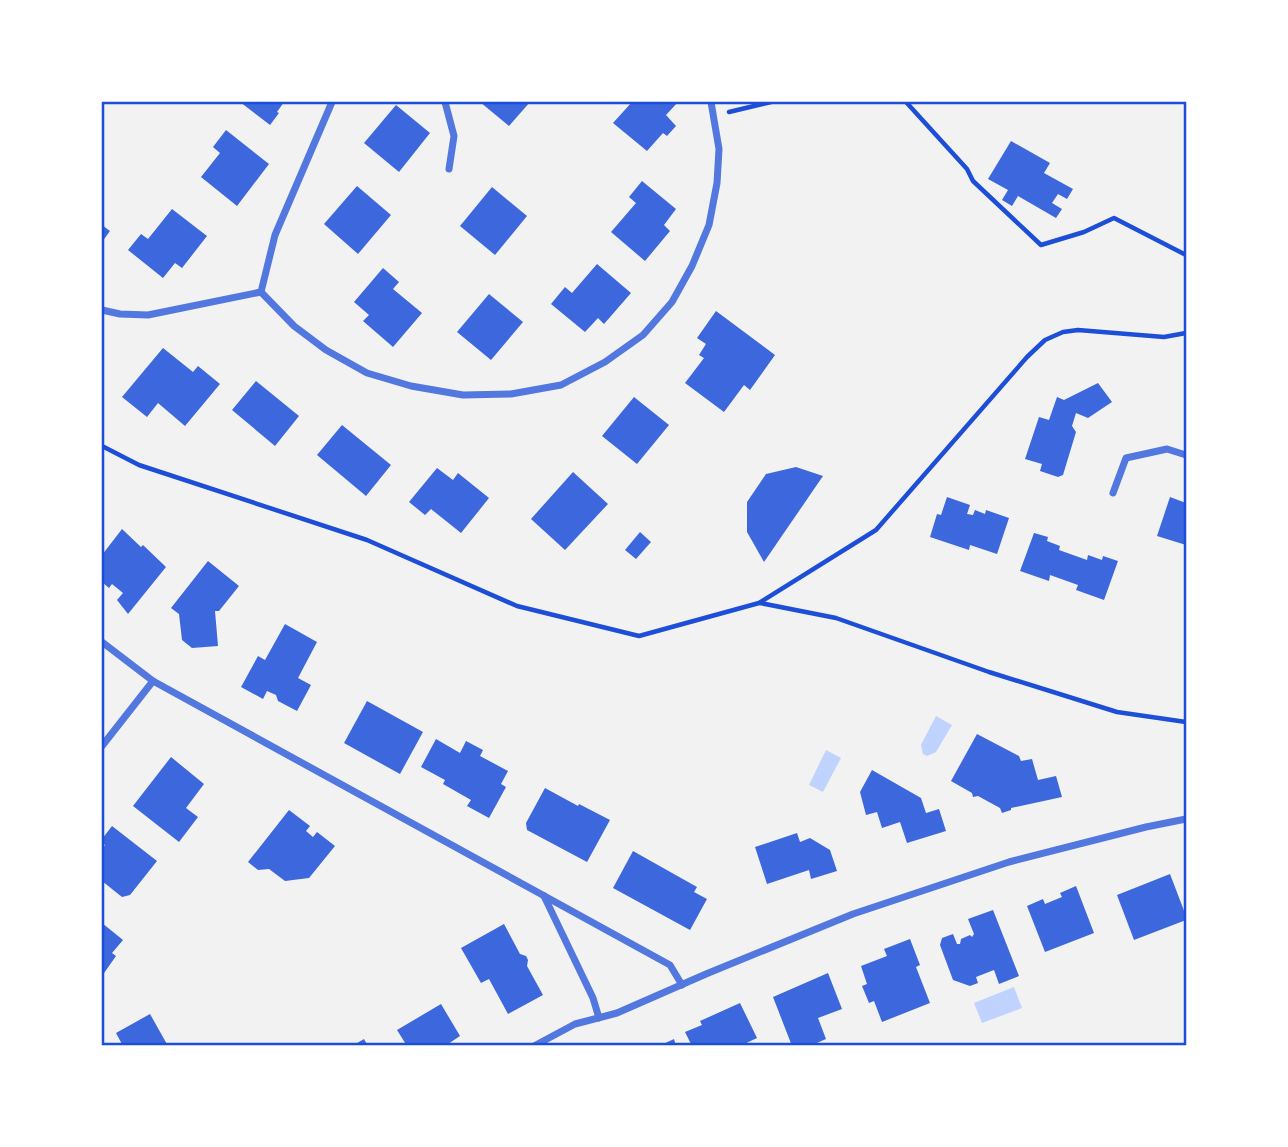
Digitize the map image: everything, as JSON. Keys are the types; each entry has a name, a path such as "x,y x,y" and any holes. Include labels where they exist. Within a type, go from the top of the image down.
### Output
{"street":[{"path":"261,292 275,235 332,102"},
{"path":"445,102 454,135 449,169"},
{"path":"261,292 294,326 326,350 367,373 411,386 463,395 511,394 561,385 605,362 643,335 672,302 692,266 709,225 718,183 719,149 711,102"},
{"path":"102,310 148,315 261,292"},
{"path":"1113,492 1126,458 1167,449 1186,455"},
{"path":"102,642 153,681 670,965 682,985"},
{"path":"102,746 153,681"},
{"path":"534,1045 575,1024 617,1013 853,914 1009,862 1186,819"},
{"path":"544,896 593,998 599,1018"}],"path":[{"path":"714,115 772,102"},
{"path":"906,102 967,169 973,181 1041,245 1084,232 1114,218 1186,255"},
{"path":"102,446 139,464 368,540 517,606 639,636 759,603 876,530 1027,357 1045,340 1063,332 1078,330 1164,337 1186,333"},
{"path":"759,603 836,618 989,672 1117,712 1186,722"}],"water":[{"path":"936,716 952,725 936,752 927,756 923,754 921,745"},
{"path":"826,750 841,758 823,792 809,785"},
{"path":"1014,987 1022,1008 982,1023 974,1003"}],"building":[{"path":"240,102 284,102 270,125"},
{"path":"480,102 530,102 509,126"},
{"path":"632,102 678,102 666,115 676,126 667,136 663,133 647,151 613,123"},
{"path":"396,105 430,133 399,172 364,143"},
{"path":"226,130 269,164 237,206 201,177 220,153 213,147"},
{"path":"1011,141 1050,163 1044,173 1073,189 1067,199 1058,194 1052,203 1062,209 1056,218 1018,196 1012,206 1002,200 1008,190 988,179"},
{"path":"642,181 676,209 664,225 670,231 645,261 611,232 636,203 629,197"},
{"path":"357,186 391,215 358,254 324,224"},
{"path":"492,187 527,216 495,255 460,226"},
{"path":"172,209 207,236 182,268 175,263 163,278 128,250 141,234 148,239"},
{"path":"102,225 110,231 102,242"},
{"path":"597,264 631,293 604,324 598,318 585,332 551,304 565,287 572,293"},
{"path":"383,268 399,282 393,289 422,313 393,347 363,321 369,315 354,302"},
{"path":"489,294 523,322 491,360 457,332"},
{"path":"716,311 775,355 750,390 744,385 724,412 685,383 704,358 699,355 706,344 697,338"},
{"path":"163,348 193,372 198,366 220,384 185,426 158,403 147,417 122,397"},
{"path":"256,381 299,416 275,446 232,410"},
{"path":"1098,383 1112,402 1088,418 1076,413 1072,426 1076,432 1063,475 1058,477 1040,471 1042,464 1025,459 1039,417 1049,420 1057,397 1064,400"},
{"path":"634,397 669,425 637,464 602,436"},
{"path":"342,425 391,465 366,496 317,455"},
{"path":"796,467 823,476 764,562 747,532 747,502 766,474"},
{"path":"437,468 453,480 458,473 489,498 461,533 431,509 425,515 409,502"},
{"path":"573,472 608,504 565,550 531,519"},
{"path":"947,497 970,505 967,514 973,515 975,510 985,514 986,510 1009,518 997,554 970,545 969,550 930,537 937,514 941,515"},
{"path":"1170,497 1186,503 1186,545 1157,536"},
{"path":"122,529 166,567 128,614 117,600 123,593 112,584 109,588 102,582 102,555"},
{"path":"640,532 651,542 636,559 625,550"},
{"path":"1034,533 1048,537 1047,541 1060,546 1059,550 1087,560 1088,555 1102,560 1103,556 1118,561 1104,600 1076,590 1078,585 1050,575 1049,581 1020,571"},
{"path":"208,561 239,586 219,611 215,611 218,646 192,648 182,640 179,614 171,608"},
{"path":"285,624 317,642 298,678 311,685 297,711 278,701 276,695 267,691 263,699 241,687 258,656 265,660"},
{"path":"367,701 423,732 400,774 344,743"},
{"path":"977,734 1019,756 1021,761 1032,759 1038,780 1056,776 1062,797 1011,808 1002,813 1000,808 978,796 973,797 972,793 951,781"},
{"path":"436,739 460,753 466,741 483,750 480,756 508,771 501,784 506,787 489,818 467,806 471,800 443,784 445,780 421,767"},
{"path":"171,757 204,784 186,808 198,817 179,842 133,806"},
{"path":"872,770 921,798 926,813 939,809 946,831 907,843 900,822 882,828 877,812 866,815 860,792"},
{"path":"545,788 610,820 587,862 527,830 526,823"},
{"path":"289,810 310,826 306,831 313,837 317,832 335,846 309,878 285,881 269,869 258,870 248,862"},
{"path":"112,826 157,861 130,895 122,897 102,881 102,849 105,845 102,839"},
{"path":"797,833 800,842 810,838 830,850 837,871 811,879 809,870 767,884 755,847"},
{"path":"633,851 697,887 694,892 707,899 690,930 613,888"},
{"path":"1170,874 1186,920 1134,940 1117,895"},
{"path":"1076,886 1094,933 1045,952 1027,906 1043,899 1045,904 1062,897 1060,893"},
{"path":"993,910 1019,976 999,984 994,970 976,977 978,983 970,986 953,980 940,945 942,938 953,934 957,944 960,944 961,939 974,934 968,919"},
{"path":"102,923 123,940 112,953 116,956 102,976"},
{"path":"504,924 520,954 526,956 527,966 543,995 508,1014 489,979 481,983 461,948"},
{"path":"910,939 920,965 916,967 930,1003 882,1022 874,1001 869,1003 862,986 867,984 861,966 887,956 884,949"},
{"path":"828,973 842,1009 818,1018 826,1039 810,1046 792,1046 773,997"},
{"path":"740,1003 757,1038 740,1046 692,1046 685,1032 702,1025 700,1021"},
{"path":"441,1004 460,1036 445,1046 407,1046 397,1030"},
{"path":"150,1014 168,1046 123,1046 116,1033"},
{"path":"364,1039 368,1046 352,1046"},
{"path":"674,1039 676,1046 659,1046"}]}
